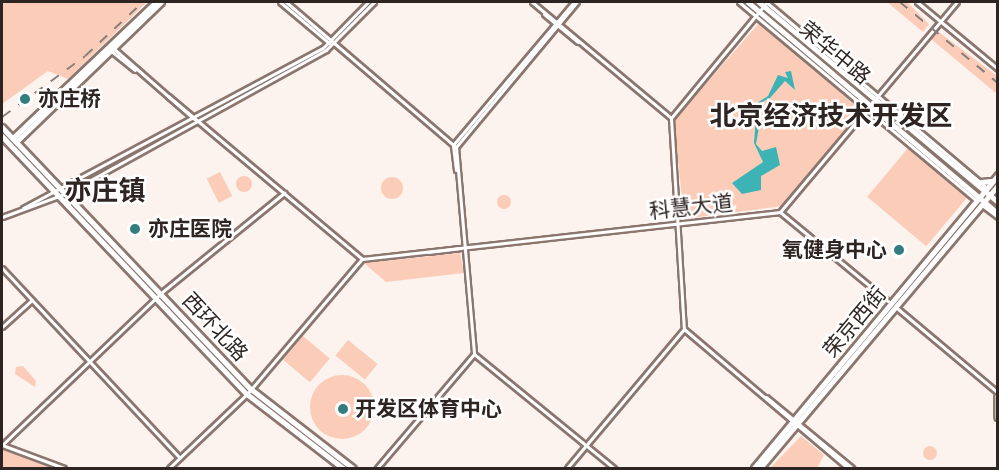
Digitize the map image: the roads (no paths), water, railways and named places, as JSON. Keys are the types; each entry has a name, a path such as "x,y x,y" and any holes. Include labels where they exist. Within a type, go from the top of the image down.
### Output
{"main road":[{"path":"11,143 156,2"},
{"path":"110,48 161,2"},
{"name":"荣华中路","path":"748,2 757,13 838,77 868,106 998,213"},
{"name":"荣华中路","path":"759,2 766,3 796,33 988,191 998,202"},
{"name":"西环北路","path":"2,127 16,138 66,191 249,392 343,468"},
{"name":"西环北路","path":"2,136 159,295"},
{"path":"981,182 995,177"},
{"path":"988,191 995,177"},
{"path":"988,191 998,185"},
{"path":"998,185 998,196"},
{"name":"荣京西街","path":"760,468 988,191"},
{"name":"西环北路","path":"249,392 353,468"},
{"path":"998,394 998,417"},
{"name":"荣京西街","path":"754,468 796,422"}],"street":[{"path":"280,2 332,43"},
{"path":"286,2 454,146 474,354 377,468"},
{"path":"332,43 368,2"},
{"path":"2,217 66,191 332,43 374,2"},
{"path":"454,146 575,2"},
{"path":"739,2 757,13 998,217"},
{"path":"916,2 998,69"},
{"path":"888,301 780,212 957,2"},
{"path":"533,3 670,118"},
{"path":"567,468 684,329 670,118 766,3 792,23 875,97 981,182 988,191 998,196"},
{"path":"792,23 796,33"},
{"path":"110,48 362,259 249,392 169,468"},
{"path":"838,77 844,89"},
{"path":"904,118 909,128"},
{"path":"946,169 951,178"},
{"path":"64,468 2,445 159,295 284,194"},
{"name":"科慧大道","path":"362,259 780,212"},
{"path":"2,267 180,458"},
{"path":"2,327 32,300"},
{"path":"897,309 998,394"},
{"path":"684,329 850,468"},
{"path":"474,354 614,468"}],"water":[{"path":"791,71 795,90 785,81 770,98 758,104 761,116 756,144 762,151 776,147 780,165 761,176 761,190 742,194 732,183 763,162 754,143 757,103 768,96 778,75 788,78 785,72"}],"railway":[{"path":"2,117 85,56 143,2"},
{"path":"900,2 998,83"}],"place":[{"name":"亦庄桥","path":"25,99"},
{"name":"亦庄医院","path":"135,229"},
{"name":"氧健身中心","path":"899,250"},
{"name":"开发区体育中心","path":"343,409"}],"district":[{"name":"北京经济技术开发区","path":"831,116"},
{"name":"亦庄镇","path":"105,191"}]}
